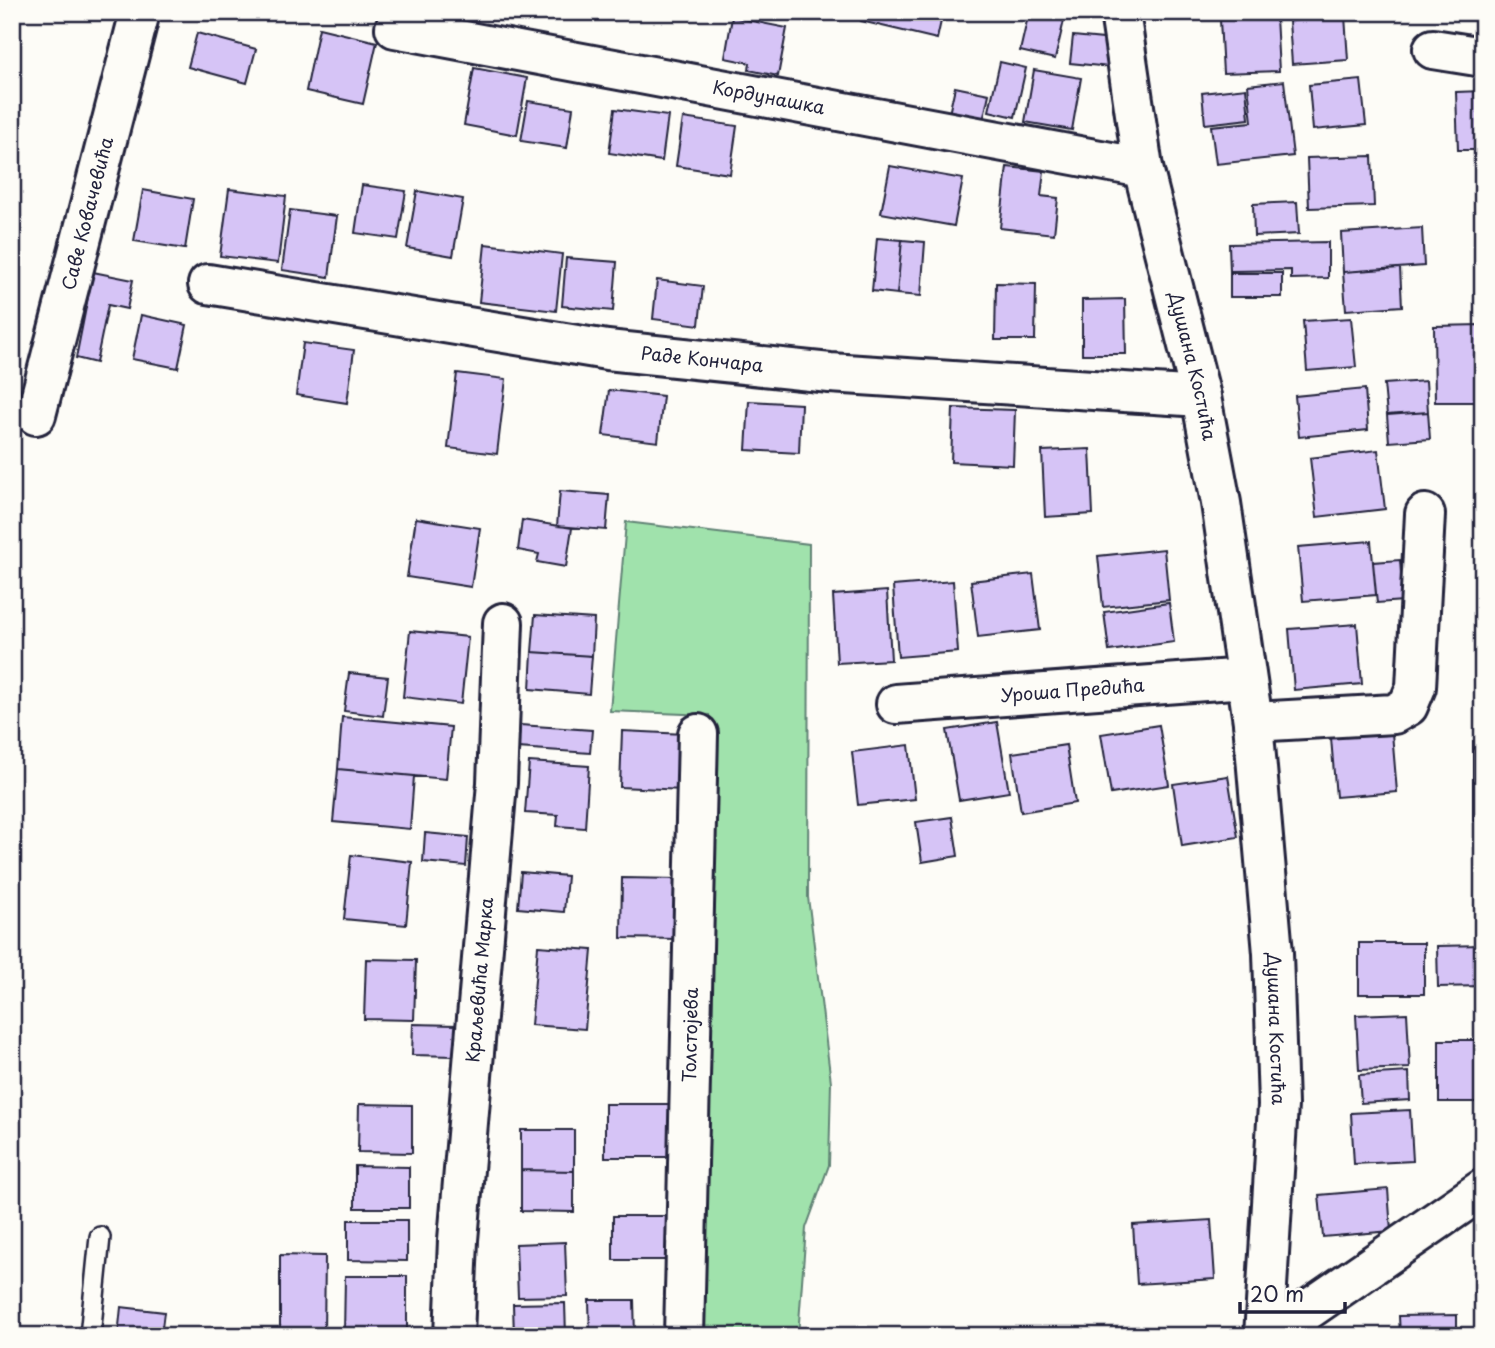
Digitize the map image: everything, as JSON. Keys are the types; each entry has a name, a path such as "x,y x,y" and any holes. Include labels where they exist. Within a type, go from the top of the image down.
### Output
{"street":[{"name":"Саве Ковачевића","path":"36,415 140,12"},
{"name":"Душана Костића","path":"1120,12 1143,168 1201,397 1253,722 1273,953 1278,1105 1264,1336"},
{"name":"Кордунашка","path":"395,28 1143,168"},
{"path":"1433,49 1483,57"},
{"name":"Раде Кончара","path":"208,284 607,350 830,373 1201,397"},
{"path":"1253,722 1394,715 1408,706 1416,687 1425,514"},
{"name":"Краљевића Марка","path":"454,1336 458,1240 497,783 503,623"},
{"name":"Уроша Предића","path":"896,704 1247,678"},
{"name":"Толстојева","path":"684,1336 698,734"},
{"path":"1270,1336 1483,1189"}],"lane":[{"path":"90,1336 100,1237"}],"green space":[{"path":"626,522 809,544 808,897 831,1082 829,1165 806,1228 798,1336 690,1336 709,715 610,711"}],"building":[{"path":"864,12 943,12 937,39 861,21"},
{"path":"1029,12 1066,12 1055,59 1020,51"},
{"path":"1345,16 1348,60 1292,64 1289,21"},
{"path":"732,17 787,28 778,76 749,70 750,63 725,58"},
{"path":"1276,17 1279,71 1223,73 1220,20"},
{"path":"319,28 377,42 363,104 306,91"},
{"path":"197,33 256,49 247,83 188,67"},
{"path":"1073,36 1113,40 1110,67 1070,63"},
{"path":"1000,62 1026,68 1015,117 989,111"},
{"path":"474,68 527,78 517,135 464,125"},
{"path":"1034,70 1081,78 1072,130 1025,122"},
{"path":"1361,80 1366,125 1313,130 1309,85"},
{"path":"1284,81 1293,156 1216,164 1211,126 1252,122 1248,85"},
{"path":"955,87 989,94 983,121 949,114"},
{"path":"1246,88 1249,119 1205,124 1202,93"},
{"path":"1483,91 1483,150 1458,150 1456,92"},
{"path":"528,101 573,108 567,148 521,141"},
{"path":"615,109 668,116 662,161 609,153"},
{"path":"683,118 737,126 730,174 676,166"},
{"path":"1372,156 1374,206 1309,208 1307,158"},
{"path":"890,166 963,179 954,226 881,213"},
{"path":"1007,167 1044,171 1041,196 1058,198 1054,234 1000,228"},
{"path":"362,185 406,191 398,239 355,233"},
{"path":"229,189 286,196 278,263 220,256"},
{"path":"143,190 193,199 185,249 134,241"},
{"path":"417,191 463,199 453,256 407,248"},
{"path":"1297,202 1299,234 1254,236 1253,204"},
{"path":"290,210 337,216 329,277 282,270"},
{"path":"1422,228 1424,266 1343,272 1341,233"},
{"path":"877,238 902,240 897,294 872,291"},
{"path":"902,240 925,242 921,296 897,294"},
{"path":"1328,242 1328,278 1291,279 1291,270 1230,271 1229,244"},
{"path":"485,244 562,254 556,311 479,302"},
{"path":"566,258 617,262 613,311 562,306"},
{"path":"1400,268 1402,306 1346,310 1343,272"},
{"path":"93,272 133,280 127,309 108,305 96,363 76,358"},
{"path":"1230,273 1282,273 1282,297 1230,297"},
{"path":"657,280 703,286 699,325 653,319"},
{"path":"996,283 1036,284 1035,340 995,340"},
{"path":"1125,299 1126,354 1082,354 1082,300"},
{"path":"141,315 187,325 178,368 132,359"},
{"path":"1351,318 1356,367 1307,371 1303,321"},
{"path":"1481,325 1482,402 1435,402 1434,326"},
{"path":"303,343 354,350 347,403 296,395"},
{"path":"457,373 506,379 497,454 448,448"},
{"path":"1426,381 1428,412 1387,415 1384,384"},
{"path":"1365,389 1368,430 1299,437 1295,396"},
{"path":"609,390 663,396 658,442 603,435"},
{"path":"749,401 801,404 799,453 746,450"},
{"path":"953,408 1015,410 1013,465 951,462"},
{"path":"1428,412 1430,439 1389,442 1387,415"},
{"path":"1090,449 1093,514 1045,517 1042,451"},
{"path":"1378,450 1385,509 1317,517 1310,458"},
{"path":"560,491 609,495 606,530 557,526"},
{"path":"416,518 480,528 471,587 407,577"},
{"path":"522,520 572,528 566,567 537,562 539,554 518,550"},
{"path":"1371,541 1376,595 1303,601 1298,547"},
{"path":"1164,549 1169,600 1103,607 1098,556"},
{"path":"1400,560 1403,601 1377,603 1373,562"},
{"path":"1033,574 1040,630 978,637 971,581"},
{"path":"953,581 958,652 898,657 893,586"},
{"path":"887,591 891,660 837,663 833,595"},
{"path":"1169,603 1174,642 1109,651 1104,612"},
{"path":"535,615 594,619 592,656 532,652"},
{"path":"1357,624 1362,684 1294,690 1289,629"},
{"path":"410,631 468,637 461,704 403,697"},
{"path":"532,652 592,656 589,694 530,689"},
{"path":"349,673 388,677 383,716 344,711"},
{"path":"342,717 451,727 446,779 338,769"},
{"path":"997,722 1009,792 959,800 947,730"},
{"path":"520,725 592,730 590,753 518,748"},
{"path":"1159,725 1169,785 1111,794 1101,734"},
{"path":"622,731 685,734 683,790 620,787"},
{"path":"1392,733 1397,792 1336,797 1331,738"},
{"path":"1473,741 1483,741 1483,821 1473,821"},
{"path":"909,745 915,799 858,805 852,752"},
{"path":"1066,745 1075,803 1021,812 1012,753"},
{"path":"529,762 589,766 585,828 557,826 558,815 525,813"},
{"path":"338,769 414,776 410,829 333,822"},
{"path":"1228,776 1238,837 1182,846 1173,784"},
{"path":"952,817 958,856 922,862 916,822"},
{"path":"425,833 468,837 466,866 423,862"},
{"path":"351,855 412,862 406,925 344,919"},
{"path":"521,872 567,876 564,912 518,908"},
{"path":"622,878 679,879 678,939 621,938"},
{"path":"1359,943 1424,943 1424,994 1359,994"},
{"path":"1483,945 1483,986 1438,987 1437,946"},
{"path":"538,946 592,950 585,1029 531,1025"},
{"path":"366,959 416,960 414,1020 364,1019"},
{"path":"1407,1013 1410,1068 1359,1070 1356,1015"},
{"path":"413,1024 456,1025 455,1056 412,1055"},
{"path":"1439,1040 1483,1040 1483,1102 1439,1102"},
{"path":"1409,1072 1410,1100 1361,1103 1359,1075"},
{"path":"359,1104 412,1105 412,1153 358,1152"},
{"path":"605,1104 672,1104 671,1157 605,1157"},
{"path":"1410,1110 1413,1161 1354,1164 1351,1113"},
{"path":"521,1130 574,1130 574,1171 521,1170"},
{"path":"355,1166 409,1167 409,1208 355,1208"},
{"path":"521,1170 574,1171 574,1212 521,1211"},
{"path":"1388,1189 1391,1231 1323,1237 1319,1195"},
{"path":"613,1216 670,1216 671,1260 613,1260"},
{"path":"348,1220 407,1220 407,1261 348,1260"},
{"path":"1211,1220 1215,1279 1137,1284 1133,1225"},
{"path":"565,1242 567,1296 518,1297 516,1244"},
{"path":"280,1255 325,1256 324,1334 280,1333"},
{"path":"345,1276 407,1276 407,1336 344,1336"},
{"path":"589,1300 634,1300 635,1336 590,1336"},
{"path":"565,1303 566,1336 514,1336 513,1304"},
{"path":"121,1307 164,1312 161,1336 118,1336"},
{"path":"1457,1315 1457,1336 1400,1336 1399,1316"}]}
